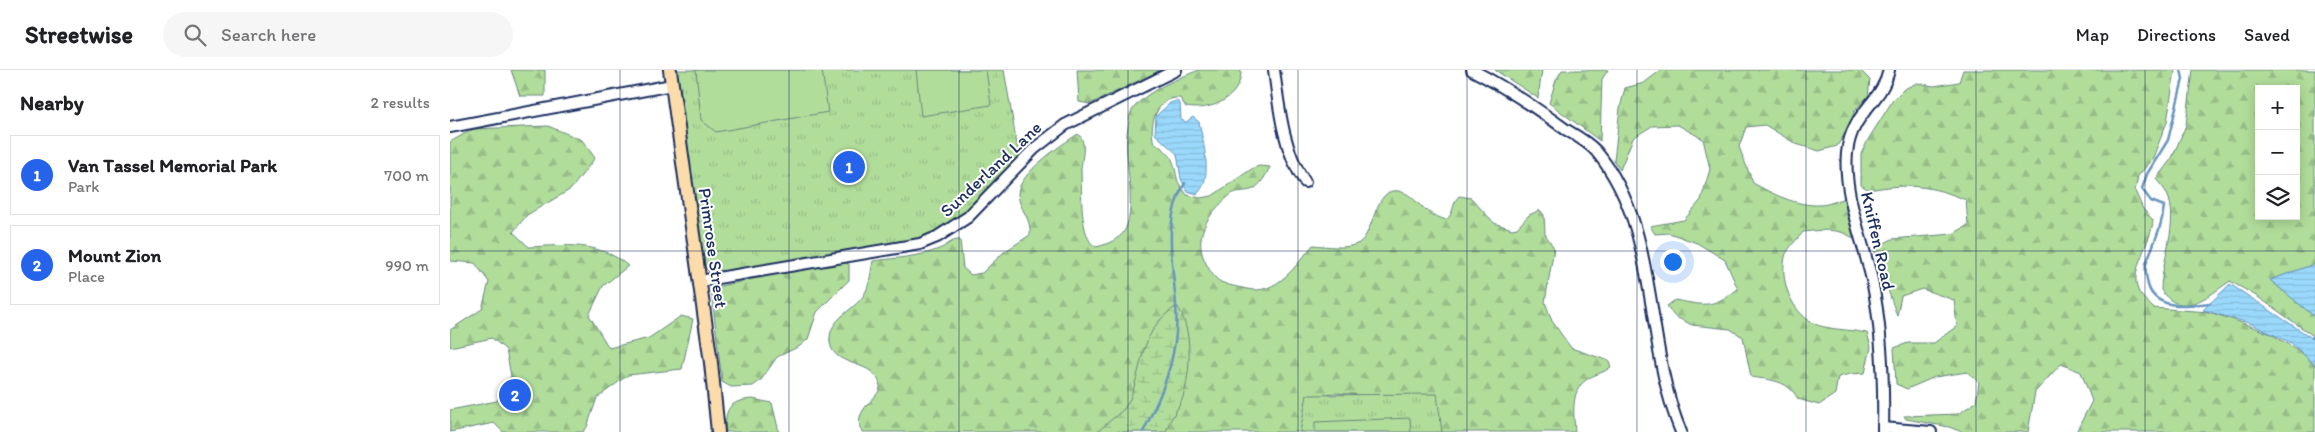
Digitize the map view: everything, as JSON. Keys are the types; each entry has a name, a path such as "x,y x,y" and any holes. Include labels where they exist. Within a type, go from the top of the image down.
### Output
{"main road":[{"name":"Primrose Street","path":"670,70 700,280 718,432"}],"street":[{"name":"Sunderland Lane","path":"700,280 920,244 937,238 968,217 1034,149 1065,125 1176,70"},
{"path":"1274,70 1280,113 1294,161 1305,182"},
{"path":"1472,70 1510,90 1594,149 1610,170 1627,201 1636,231 1661,367 1672,413 1681,432"},
{"name":"Kniffen Road","path":"1883,430 1877,310 1849,186 1846,155 1849,137 1859,116 1886,82 1890,70"},
{"path":"450,127 672,85"},
{"path":"1883,430 1931,432"}],"green space":[{"path":"511,70 545,70 545,96 520,96"},
{"path":"676,70 1004,70 1019,156 962,218 934,234 905,241 714,273 708,271 705,267 696,219"},
{"path":"696,70 822,70 828,112 716,132 701,120"},
{"path":"916,70 986,70 991,105 921,116"},
{"path":"1077,70 1161,70 1090,104 1079,102"},
{"path":"1199,70 1241,70 1240,80 1236,88 1223,101 1214,105 1195,108 1186,107 1180,98 1172,99 1165,102 1156,113 1152,128 1154,143 1165,150 1171,157 1180,185 1187,195 1200,198 1212,196 1253,168 1259,166 1270,167 1257,186 1248,191 1234,193 1221,203 1204,227 1201,236 1202,255 1217,279 1227,284 1247,289 1258,290 1268,288 1285,277 1313,245 1342,247 1359,243 1365,237 1381,200 1387,193 1395,191 1408,194 1430,213 1446,220 1449,218 1459,196 1471,198 1494,223 1512,229 1517,228 1529,215 1540,210 1544,215 1545,234 1554,248 1545,302 1552,321 1571,348 1609,361 1611,367 1586,380 1577,390 1574,404 1575,432 1436,432 1395,397 1335,393 1324,394 1318,398 1305,432 862,432 859,424 860,417 876,395 880,386 877,377 871,372 864,367 839,357 833,351 830,343 830,334 838,320 862,298 866,291 873,261 923,254 960,240 963,268 971,275 982,273 1004,252 1030,235 1029,224 1018,194 1025,178 1042,160 1078,134 1083,142 1081,171 1082,213 1087,234 1096,247 1112,241 1123,233 1129,219 1130,194 1127,139 1129,118 1132,111 1139,102 1154,91"},
{"path":"1495,70 1542,70 1538,98"},
{"path":"1562,70 1608,70 1602,79 1600,141 1549,103 1556,80"},
{"path":"1661,70 1860,70 1870,80 1868,96 1855,110 1847,131 1837,146 1819,151 1796,144 1765,125 1746,127 1739,147 1753,183 1769,191 1802,204 1811,205 1826,204 1846,198 1856,241 1838,231 1803,232 1790,247 1785,257 1784,278 1791,300 1797,309 1814,323 1824,327 1867,333 1871,347 1865,373 1838,377 1835,394 1819,405 1798,399 1784,384 1751,377 1743,337 1730,329 1692,325 1674,316 1667,306 1675,300 1708,304 1722,300 1738,289 1725,260 1697,243 1669,233 1655,234 1650,226 1684,220 1701,200 1710,169 1703,139 1678,125 1652,126 1633,138 1620,170 1614,161 1620,108 1625,88 1644,83"},
{"path":"1963,70 2175,70 2167,122 2152,160 2138,176 2135,191 2143,209 2153,220 2136,273 2138,290 2153,308 2209,312 2271,334 2303,353 2315,366 2315,432 2076,432 2092,401 2081,372 2061,364 2035,392 2028,432 1962,432 1949,427 1906,419 1904,416 1958,414 1976,402 1979,382 1967,372 1935,377 1907,389 1896,384 1894,348 1908,343 1934,343 1957,326 1954,300 1922,289 1901,296 1897,316 1874,249 1892,239 1953,234 1968,225 1966,200 1930,188 1895,186 1869,190 1861,185 1861,154 1893,100 1904,89 1917,83 1934,86 1959,82"},
{"path":"2193,70 2315,70 2315,264 2270,280 2315,317 2315,337 2258,297 2230,281 2204,298 2186,304 2177,303 2169,299 2161,290 2172,216 2167,194 2156,179 2172,158 2186,125"},
{"path":"548,126 582,140 595,158 571,189 527,215 513,232 529,247 581,246 594,248 606,252 628,266 603,286 589,315 609,348 649,338 681,316 693,319 682,369 628,375 597,398 587,427 583,432 503,432 494,423 450,432 450,410 497,401 511,376 506,350 492,338 450,347 450,330 482,309 489,282 475,263 450,261 450,142 473,129"},
{"path":"838,261 849,264 849,280 817,312 808,339 800,346 777,357 761,380 753,386 731,387 722,382 711,288"},
{"path":"1177,306 1186,326 1188,338 1188,375 1183,397 1166,432 1097,432 1124,409 1135,385 1145,347 1150,336 1156,325 1165,315"},
{"path":"1437,394 1442,432 1300,432 1307,395"},
{"path":"752,399 772,403 779,432 726,432 727,412 733,404"},
{"path":"1410,418 1411,432 1315,432 1315,422"}],"water":[{"path":"1176,101 1180,103 1181,120 1186,122 1193,117 1199,122 1205,150 1206,170 1202,187 1197,194 1187,191 1181,179 1177,154 1155,134 1156,116 1170,103"},
{"path":"2315,264 2315,317 2270,280"},
{"path":"2230,284 2315,340 2315,365 2291,343 2249,323 2203,310"}],"waterway":[{"path":"2181,70 2183,79 2168,140 2147,174 2142,189 2151,201 2164,206 2159,229 2146,264 2146,274 2150,290 2155,297 2163,302 2181,305 2210,303"},
{"path":"1143,432 1163,388 1175,342 1176,302 1172,261 1172,221 1176,201 1185,183"},
{"path":"2312,338 2315,334"}],"place":[{"name":"Van Tassel Memorial Park","path":"849,167"},
{"name":"Mount Zion","path":"515,395"}]}
